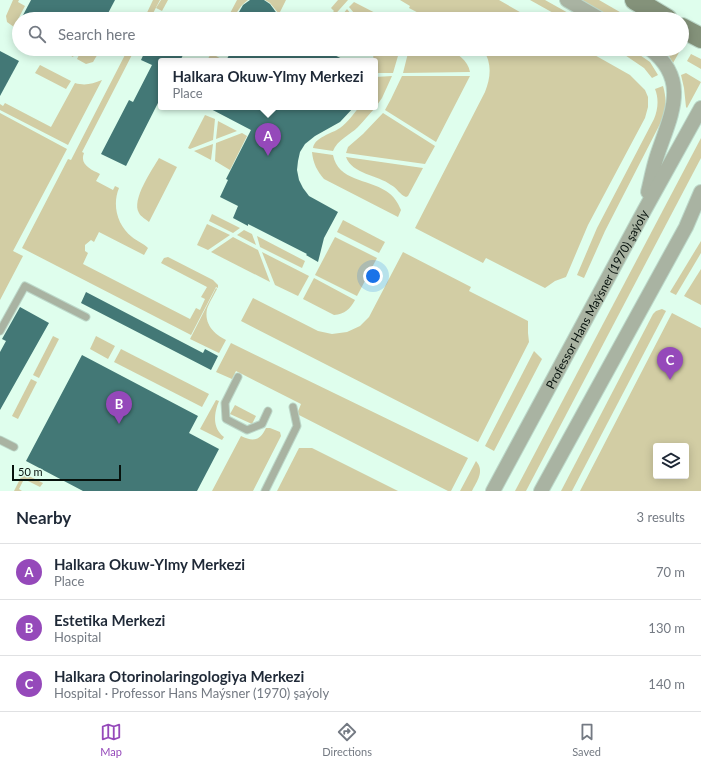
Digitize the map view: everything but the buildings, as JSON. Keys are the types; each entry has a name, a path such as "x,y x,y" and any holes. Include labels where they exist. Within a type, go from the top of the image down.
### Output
{"main road":[{"path":"635,0 655,12"},
{"path":"689,32 701,38"}],"street":[{"path":"567,0 588,12"},
{"path":"644,211 657,157 672,114 674,99 672,78 666,65 657,56"},
{"name":"Professor Hans Maýsner (1970) şaýoly","path":"493,491 701,108"},
{"path":"541,491 686,227 701,192"},
{"path":"686,227 701,208"}],"lane":[{"path":"0,331 25,286 86,317"},
{"path":"238,377 225,403 226,419 247,430 262,424 268,411"},
{"path":"265,491 297,426 293,407"},
{"path":"0,440 14,447"}],"shaded area":[{"path":"13,0 19,0 18,2 25,6 22,12 12,12 12,26 7,22 6,16"},
{"path":"153,0 160,0 154,12 147,12"},
{"path":"161,0 168,0 162,11 156,8"},
{"path":"237,0 248,0 237,12 231,12"},
{"path":"265,0 286,0 280,12 277,12 270,3"},
{"path":"338,0 348,0 337,12 333,12 334,11 331,8"},
{"path":"400,0 499,0 520,12 417,12 409,8 410,6"},
{"path":"530,0 545,0 566,12 551,12"},
{"path":"582,0 599,0 620,12 603,12"},
{"path":"354,2 373,12 353,12 349,7"},
{"path":"691,54 701,59 701,69 687,61"},
{"path":"78,56 97,56 93,62 86,64 77,59"},
{"path":"124,56 131,56 82,152 84,153 83,161 85,164 90,169 100,174 96,181 113,190 115,186 119,188 116,208 119,221 132,237 148,248 144,255 99,232 94,242 91,240 85,245 85,251 88,253 83,264 190,319 196,308 200,310 205,299 201,297 207,287 161,263 164,258 168,257 213,280 218,285 218,288 216,287 191,335 22,248 68,159 71,160"},
{"path":"210,56 216,56 220,58 208,58"},
{"path":"373,56 398,56 393,73 378,73 378,58 374,58"},
{"path":"407,56 458,56 467,64 470,72 403,73"},
{"path":"487,56 596,56 630,75 645,90 648,97 648,107 645,118 588,225 566,277 555,281 545,288 486,258 483,263 415,228 485,92 490,70"},
{"path":"626,56 641,56 650,62 658,75 652,78 644,68"},
{"path":"669,56 677,56 673,63"},
{"path":"40,65 71,81 66,89 35,73"},
{"path":"686,73 701,82 687,108 681,75"},
{"path":"392,76 378,104 378,77"},
{"path":"402,76 470,76 436,142 385,110"},
{"path":"102,80 68,145 0,110 0,104 3,106 5,103 51,127 75,83 88,84"},
{"path":"663,86 665,104 661,122 605,231 584,278 577,275 597,228 654,119 658,104 655,89"},
{"path":"357,110 373,110 355,130 337,144 333,151 313,148 314,144 320,138 343,126"},
{"path":"0,113 67,149 13,251 23,256 0,300"},
{"path":"383,113 435,146 425,164 346,153 348,147"},
{"path":"205,115 215,119 213,140 190,149 188,148"},
{"path":"218,121 237,131 216,139"},
{"path":"242,133 247,136 230,170 215,161 216,143"},
{"path":"701,138 701,158 526,491 515,491"},
{"path":"213,144 211,160 194,151"},
{"path":"312,152 333,155 336,164 347,175 379,187 389,193 399,205 401,210 398,217 324,179 316,167"},
{"path":"346,157 423,168 408,196 406,197 386,182 359,171 349,163"},
{"path":"159,158 177,167 149,222 142,217 137,207 143,185"},
{"path":"212,214 240,228 233,233 209,221"},
{"path":"343,220 385,242 379,253 337,232"},
{"path":"207,224 230,235 208,250 197,245"},
{"path":"244,230 252,234 256,245 237,235"},
{"path":"257,236 305,261 302,268 260,247"},
{"path":"233,237 258,250 270,282 211,252"},
{"path":"335,237 377,258 357,296 315,275"},
{"path":"701,241 701,253 676,295 670,292"},
{"path":"262,252 309,276 298,296 275,285"},
{"path":"403,252 471,287 469,291 528,321 529,342 478,442 241,321 253,298 318,331 332,334 347,332 360,326 369,317"},
{"path":"701,269 701,305 684,296"},
{"path":"314,278 355,300 347,310 341,314 334,315 303,299"},
{"path":"216,288 217,289 206,314 209,324 214,332 226,340 219,353 190,339"},
{"path":"662,309 666,311 572,491 561,491 653,314"},
{"path":"672,313 701,328 701,491 580,491"},
{"path":"53,336 59,339 39,378 33,375"},
{"path":"96,336 115,346 108,359 90,349"},
{"path":"231,343 468,458 451,491 448,491 297,414 301,404 236,371 232,379 216,372"},
{"path":"121,349 209,394 202,407 114,362"},
{"path":"534,351 542,359 494,451 485,446"},
{"path":"31,379 37,382 18,419 12,416"},
{"path":"216,400 219,401 215,420 217,429 224,437 222,440 200,429"},
{"path":"235,405 256,416 252,424 230,414"},
{"path":"266,428 280,432 281,436 253,491 212,491 241,436 253,440 259,438"},
{"path":"299,448 312,448 398,491 277,491"},
{"path":"476,461 480,468 478,480 472,491 460,491"},
{"path":"23,473 43,483 40,487 24,479 19,489 22,491 14,491"}],"place":[{"name":"Halkara Okuw-Ylmy Merkezi","path":"268,156"},
{"name":"Halkara Otorinolaringologiya Merkezi","path":"670,380"},
{"name":"Estetika Merkezi","path":"119,424"}]}
